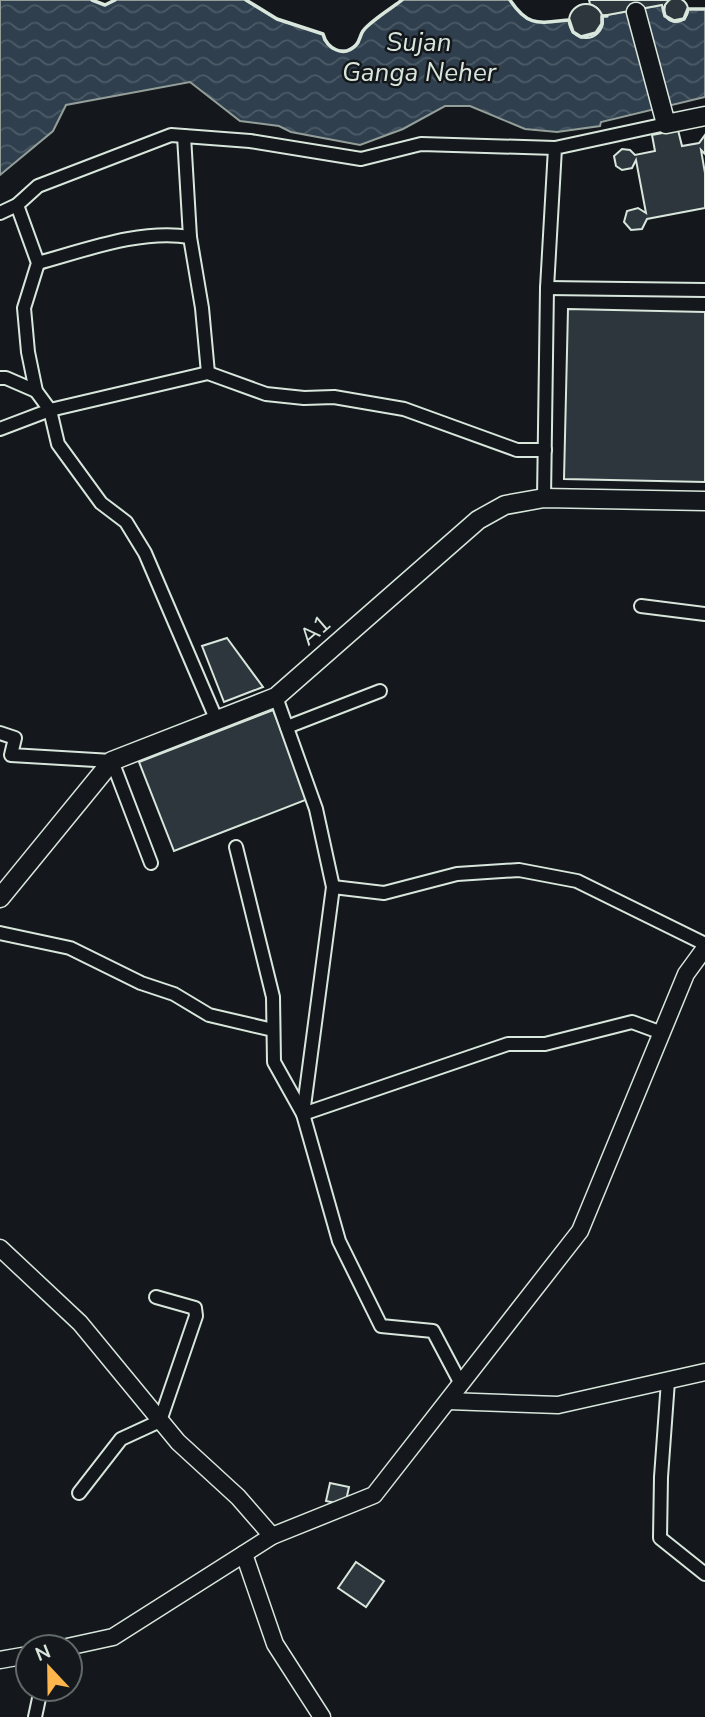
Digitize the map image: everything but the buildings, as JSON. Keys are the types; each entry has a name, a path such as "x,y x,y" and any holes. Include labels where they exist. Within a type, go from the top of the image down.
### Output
{"main road":[{"path":"636,12 665,118 705,116"},
{"name":"A1","path":"0,898 113,761 276,696 478,520 505,505 544,498 705,501"}],"street":[{"path":"0,213 18,205 38,186 171,135 250,141 361,159 421,144 555,148 665,118"},
{"path":"184,136 190,237 202,308 208,373"},
{"path":"544,498 547,288 555,148"},
{"path":"18,205 38,263 24,308 28,352 36,391 50,410 58,444 101,503 126,522 145,553 216,720"},
{"path":"38,263 125,240 176,235 190,237"},
{"path":"547,288 705,290"},
{"path":"0,429 50,410 208,373 266,394 304,398 334,397 404,410 517,450 545,450"},
{"path":"0,378 36,391"},
{"path":"641,606 705,614"},
{"path":"287,727 380,691"},
{"path":"276,696 316,809 333,887 303,1114"},
{"path":"0,733 15,738 11,755 113,761 151,863"},
{"path":"236,847 273,998 274,1062 303,1114 339,1241 381,1326 433,1331 461,1384"},
{"path":"84,1643 113,1637 272,1536 374,1495 580,1231 686,974 705,946 578,881 519,870 457,874 384,893 333,887"},
{"path":"0,933 70,948 141,983 174,993 209,1015 273,1030"},
{"path":"303,1114 508,1044 545,1044 632,1022 662,1033"},
{"path":"0,1248 80,1323 178,1442 238,1497 272,1536"},
{"path":"79,1493 121,1439 160,1421 196,1315 195,1308 156,1297"},
{"path":"448,1401 558,1405 705,1372"},
{"path":"668,1381 661,1477 660,1538 705,1574"},
{"path":"244,1554 275,1644 322,1717"}],"water":[{"name":"Sujan Ganga Neher","path":"0,0 92,0 105,5 115,0 246,0 277,19 323,34 324,40 333,49 346,51 358,44 362,31 402,0 510,0 529,19 542,22 569,20 573,32 586,37 598,30 602,16 662,5 668,18 677,21 684,18 688,9 705,9 705,97 601,122 600,126 557,132 525,129 470,106 445,106 403,129 360,145 291,132 279,126 240,121 190,82 66,105 53,131 0,175"}],"wall":[{"path":"92,0 105,5 115,0"},
{"path":"246,0 277,19 323,34 328,44 341,51 356,45 366,27 402,0"},
{"path":"510,0 528,19 541,22 569,20 573,32 581,37 596,33 602,24 602,16 607,16"},
{"path":"663,8 665,16 674,21 684,19 688,9 705,9"}]}
